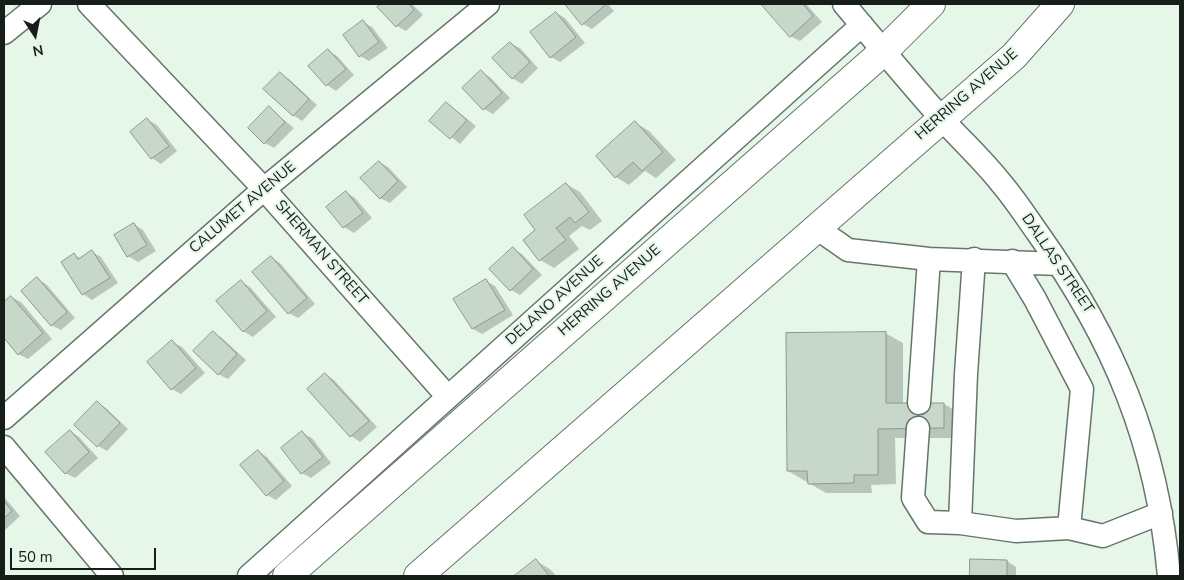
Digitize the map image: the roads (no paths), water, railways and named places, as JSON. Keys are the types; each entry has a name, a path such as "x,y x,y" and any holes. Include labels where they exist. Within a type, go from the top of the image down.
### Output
{"main road":[{"name":"HERRING AVENUE","path":"287,576 884,51 931,4"},
{"name":"HERRING AVENUE","path":"418,576 1014,56 1060,4"}],"street":[{"path":"4,33 40,4"},
{"name":"SHERMAN STREET","path":"88,4 264,189 448,397"},
{"name":"CALUMET AVENUE","path":"4,418 264,189 488,4"},
{"name":"DALLAS STREET","path":"857,12 884,51 1002,183 1059,264 1094,321 1118,370 1138,421 1155,479 1169,576"},
{"name":"DELANO AVENUE","path":"249,576 448,397 857,12"},
{"path":"820,224 828,236 848,250 929,259 974,259 1059,264"},
{"path":"919,403 929,259"},
{"path":"960,523 966,374 974,259"},
{"path":"1012,261 1035,298 1082,389 1069,528"},
{"path":"918,428 913,498 928,522 960,523 1016,531 1069,528 1103,536 1161,513"},
{"path":"4,448 112,576"}]}
